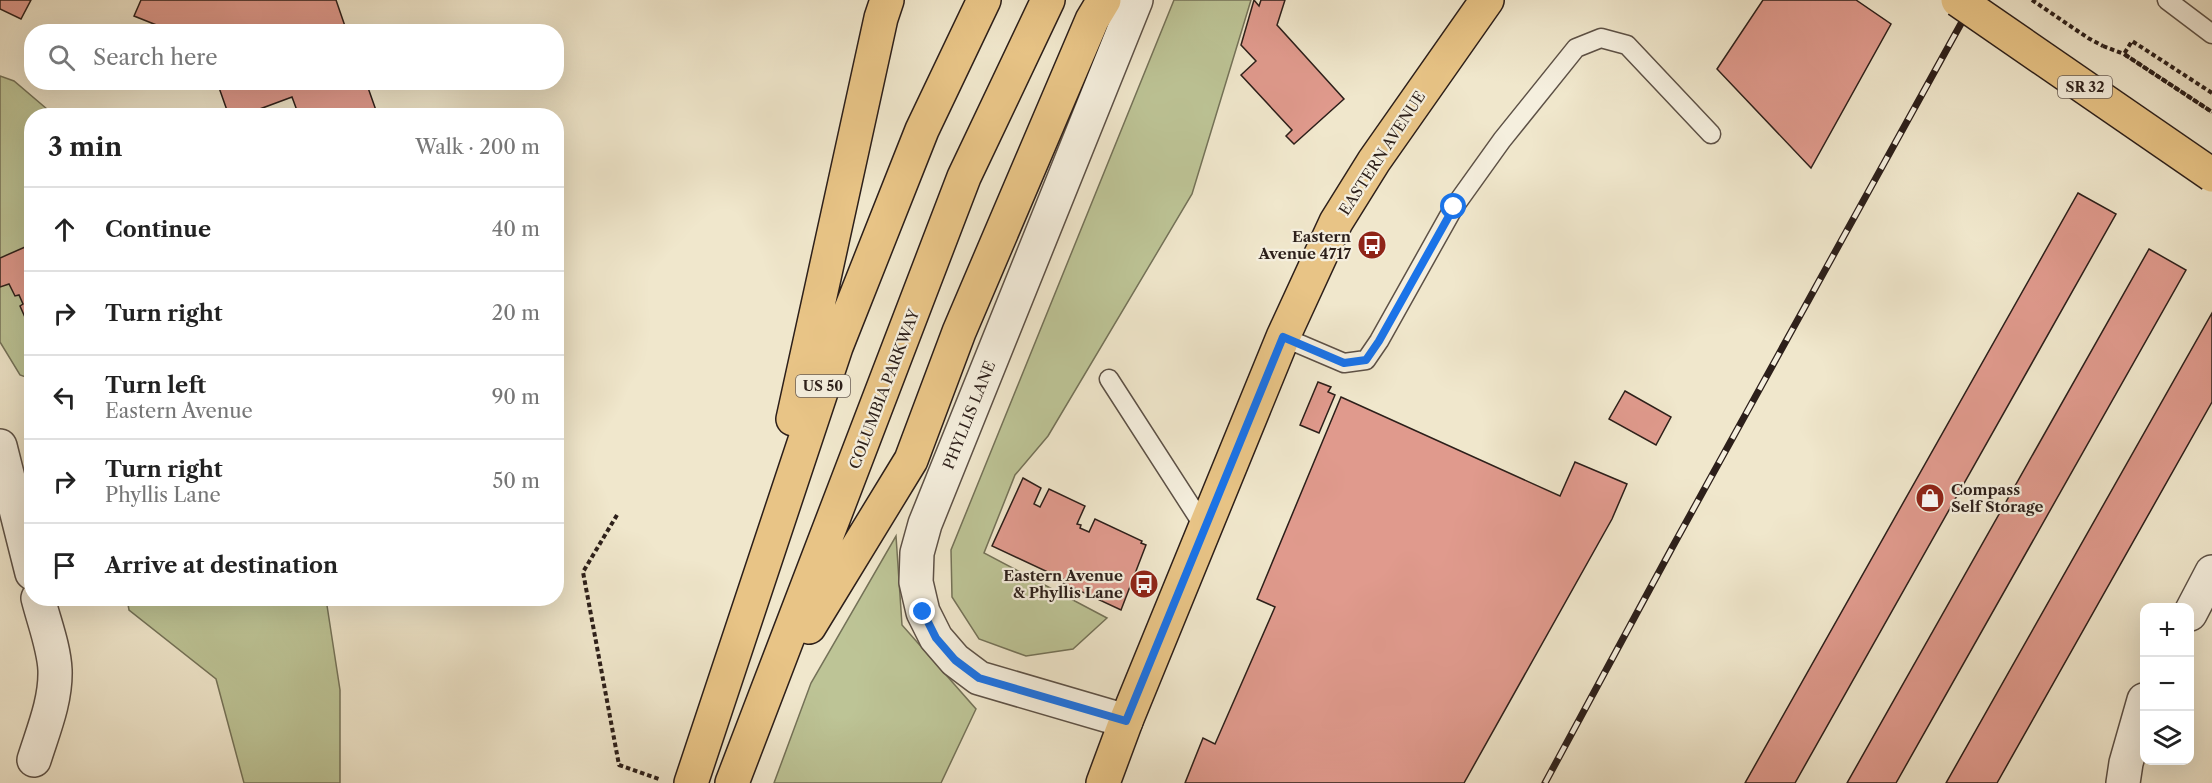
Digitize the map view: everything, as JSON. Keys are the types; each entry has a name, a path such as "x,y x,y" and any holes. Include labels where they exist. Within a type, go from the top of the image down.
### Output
{"main road":[{"path":"755,595 878,28 888,0"},
{"name":"US 50","path":"676,781 755,595 836,347 922,130 984,0"},
{"name":"COLUMBIA PARKWAY","path":"732,783 964,177 1048,0"},
{"path":"766,697 911,460 959,332 1092,20 1104,0"},
{"name":"EASTERN AVENUE","path":"1103,783 1126,721 1283,337 1341,214 1374,161 1487,0"},
{"name":"SR 32","path":"1958,0 2212,175"}],"street":[{"name":"PHYLLIS LANE","path":"1126,721 979,678 955,660 936,638 923,612 916,582 917,553 925,524 1136,0"},
{"path":"0,446 24,541"},
{"path":"2194,606 2212,572"},
{"path":"34,760 53,700 55,672 54,659 40,606"},
{"path":"2123,783 2126,763 2142,711"}],"lane":[{"path":"2167,0 2212,34"},
{"path":"1283,337 1344,363 1366,360 1454,207 1502,140 1576,48 1600,38 1627,45 1711,134"},
{"path":"1109,379 1205,528"}],"path":[{"path":"2032,0 2088,38 2124,54 2212,112"},
{"path":"2124,54 2132,40 2212,93"},
{"path":"617,515 583,572 619,765 676,781"}],"green space":[{"path":"1174,0 1251,0 1192,194 1048,436 1015,475 984,553 1107,618 1073,649 1026,656 979,639 952,597 951,550"},
{"path":"0,76 14,81 46,108 24,108 24,376 20,375 0,342"},
{"path":"896,536 902,625 976,709 941,783 774,783 811,683"},
{"path":"128,606 327,606 340,690 340,783 244,783 216,679 129,610"}],"building":[{"path":"0,0 31,0 21,19 0,9"},
{"path":"141,0 336,0 344,24 154,24 134,16"},
{"path":"1254,0 1259,6 1261,0 1285,0 1277,25 1344,99 1294,144 1286,136 1292,130 1241,75 1256,61 1241,45"},
{"path":"1763,0 1856,0 1891,24 1811,168 1717,69"},
{"path":"220,90 369,90 375,108 296,108 292,97 262,108 226,108"},
{"name":"Compass Self Storage","path":"2078,193 2116,214 1795,783 1745,783"},
{"path":"24,248 24,315 19,295 15,296 9,284 0,287 0,258"},
{"name":"Compass Self Storage","path":"2149,249 2186,270 1896,783 1847,783"},
{"path":"2212,313 2212,402 1997,783 1946,783"},
{"path":"1318,382 1331,387 1328,392 1335,395 1319,433 1300,425"},
{"path":"1625,391 1671,417 1656,445 1609,419"},
{"path":"1341,397 1560,496 1575,462 1627,484 1612,519 1464,783 1185,783 1203,738 1215,744 1275,607 1257,599"},
{"path":"1023,478 1041,488 1034,504 1040,507 1049,489 1085,506 1077,524 1081,525 1080,528 1089,532 1095,519 1146,545 1121,610 1063,583 1065,580 992,546"}],"railway":[{"path":"1545,783 1974,0"}],"place":[{"name":"Eastern Avenue 4717","path":"1372,245"},
{"name":"Compass Self Storage","path":"1930,498"},
{"name":"Eastern Avenue & Phyllis Lane","path":"1144,584"}],"route":[{"path":"923,612 936,638 955,660 979,678 1126,721 1283,337 1344,363 1366,360 1454,207"}]}
